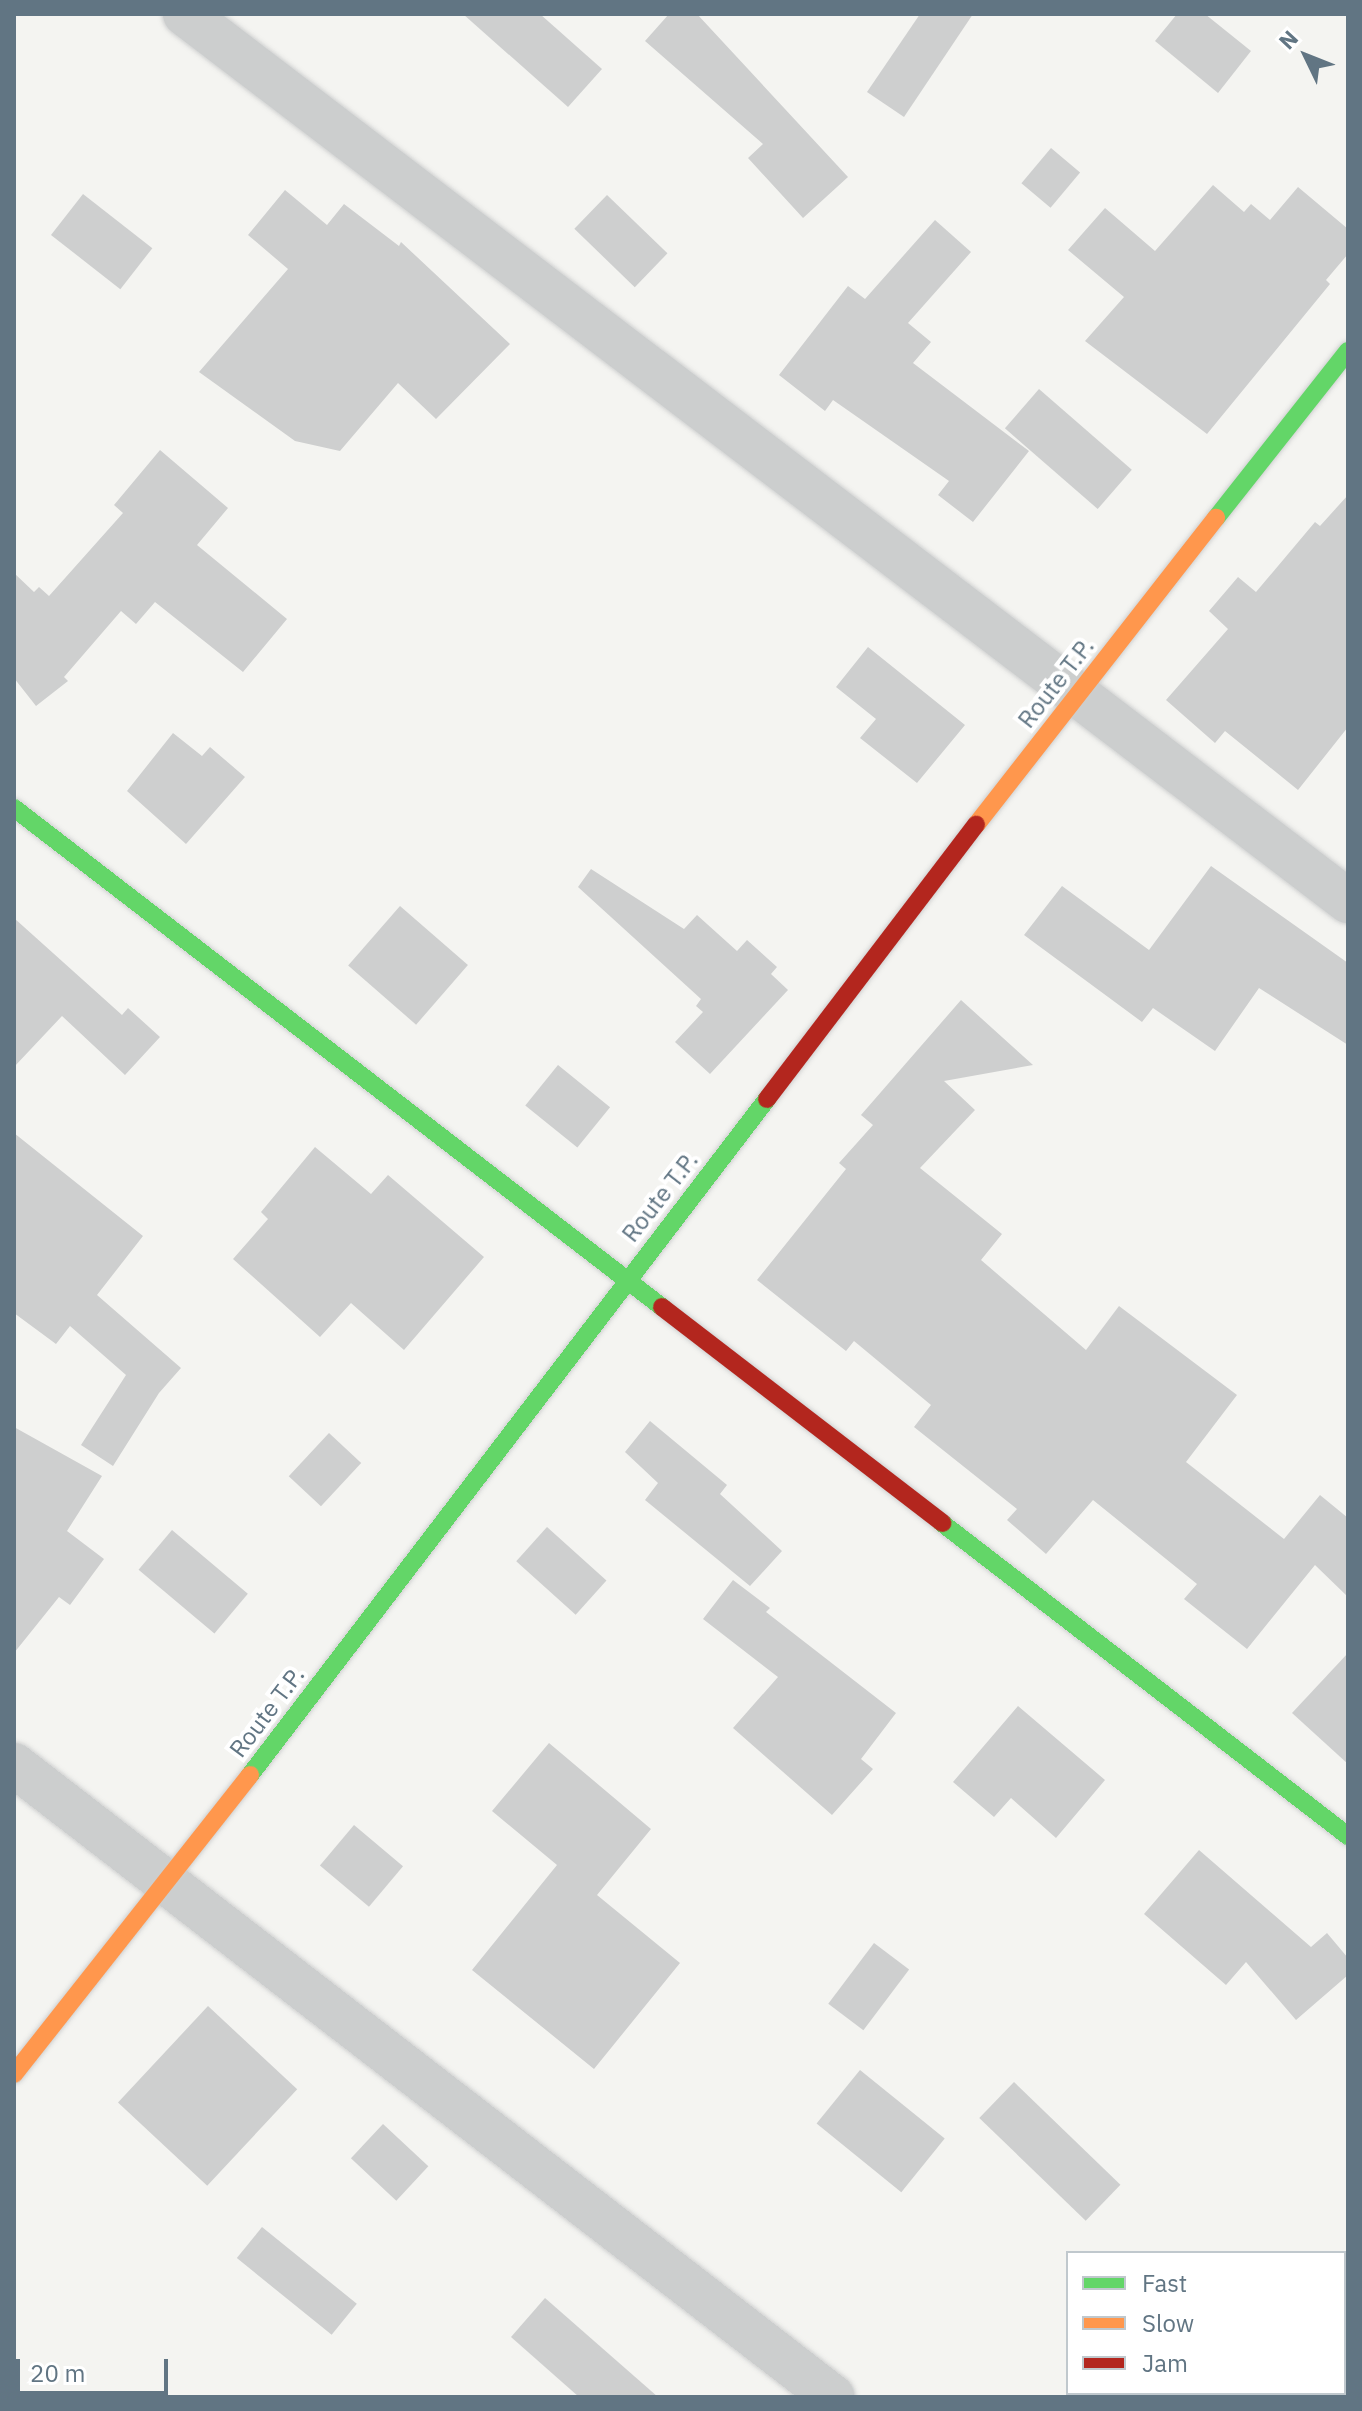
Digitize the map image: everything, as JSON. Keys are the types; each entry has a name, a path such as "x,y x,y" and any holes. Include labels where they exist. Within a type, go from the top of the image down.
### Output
{"street":[{"path":"185,14 1079,691 1348,901"},
{"name":"Route T.P.","path":"14,2074 167,1884 1079,691 1348,351"},
{"path":"14,808 1348,1836"},
{"path":"14,1765 833,2397"}],"building":[{"path":"463,14 540,14 602,69 568,107"},
{"path":"669,14 697,14 848,177 803,218 748,158 763,144 645,41"},
{"path":"920,14 973,14 904,117 867,92"},
{"path":"1177,14 1205,14 1251,51 1218,93 1155,41"},
{"path":"1051,148 1080,172 1051,208 1021,183"},
{"path":"1213,185 1244,212 1251,204 1270,220 1298,187 1348,229 1348,254 1326,280 1330,284 1207,434 1085,341 1124,297 1068,250 1105,208 1155,251"},
{"path":"285,190 327,225 344,204 399,246 401,242 510,344 436,419 398,383 340,451 295,441 199,372 288,269 248,235"},
{"path":"83,194 152,248 120,289 51,235"},
{"path":"607,195 667,253 635,287 574,229"},
{"path":"935,220 971,252 908,323 931,342 913,363 1029,451 973,522 938,495 949,481 833,400 825,411 779,375 848,286 865,299"},
{"path":"1039,389 1132,470 1098,509 1005,428"},
{"path":"160,450 228,508 197,545 287,619 243,672 155,602 136,624 121,611 64,677 68,681 36,706 14,678 14,573 34,592 39,587 49,596 123,513 114,505"},
{"path":"1348,495 1348,727 1298,790 1225,731 1215,743 1166,700 1228,629 1209,611 1238,577 1256,592 1315,522 1320,526"},
{"path":"868,647 965,725 917,783 860,738 876,719 836,687"},
{"path":"173,733 202,756 210,747 245,777 186,844 127,791"},
{"path":"1211,866 1348,963 1348,1045 1259,988 1215,1051 1153,1008 1142,1022 1024,935 1062,886 1149,950"},
{"path":"591,869 684,929 697,915 737,951 747,940 777,967 771,974 788,990 710,1074 675,1042 703,1012 696,1006 701,999 578,887"},
{"path":"400,906 468,965 416,1025 348,966"},
{"path":"14,918 122,1015 128,1008 160,1037 125,1075 62,1016 14,1067"},
{"path":"961,1000 1033,1065 944,1081 975,1110 920,1168 1002,1234 981,1260 1086,1350 1119,1306 1237,1395 1186,1462 1284,1539 1320,1495 1348,1518 1348,1597 1315,1565 1247,1649 1184,1599 1197,1584 1093,1500 1046,1554 1007,1520 1017,1509 914,1427 931,1405 854,1341 846,1351 757,1280 846,1169 839,1163 873,1125 861,1115"},
{"path":"558,1065 610,1107 577,1148 525,1105"},
{"path":"14,1133 143,1236 97,1295 181,1368 159,1393 113,1466 81,1445 126,1375 70,1326 56,1344 14,1313"},
{"path":"315,1147 371,1194 388,1175 484,1257 404,1350 351,1303 320,1337 233,1259 268,1219 261,1212"},
{"path":"650,1421 727,1485 720,1494 782,1551 750,1586 645,1500 658,1483 625,1452"},
{"path":"14,1427 102,1476 67,1531 104,1559 70,1605 59,1597 14,1653"},
{"path":"329,1433 361,1463 321,1506 289,1476"},
{"path":"547,1527 606,1581 576,1615 516,1561"},
{"path":"172,1530 248,1594 214,1633 139,1570"},
{"path":"733,1580 770,1608 766,1612 896,1713 861,1759 873,1769 832,1815 733,1728 778,1677 703,1619"},
{"path":"1348,1653 1348,1764 1292,1713"},
{"path":"1018,1706 1105,1780 1056,1838 1011,1798 994,1817 953,1782"},
{"path":"549,1743 651,1829 597,1895 680,1963 594,2069 472,1970 557,1865 492,1811"},
{"path":"354,1825 403,1866 369,1907 320,1866"},
{"path":"1199,1850 1311,1947 1327,1933 1348,1958 1348,1975 1296,2020 1246,1962 1226,1985 1144,1914"},
{"path":"874,1943 909,1969 863,2030 828,2004"},
{"path":"208,2006 297,2089 207,2186 118,2103"},
{"path":"860,2070 945,2139 901,2192 817,2124"},
{"path":"1014,2082 1120,2185 1086,2221 979,2118"},
{"path":"383,2124 428,2166 396,2201 351,2158"},
{"path":"262,2227 357,2304 332,2335 237,2258"},
{"path":"545,2298 658,2397 579,2397 511,2337"}],"traffic: fast":[{"path":"1216,518 1348,351"},
{"path":"14,808 662,1307"},
{"path":"250,1775 767,1099"},
{"path":"942,1523 1348,1836"}],"traffic: slow":[{"path":"976,825 1216,518"},
{"path":"14,2074 250,1775"}],"traffic: jam":[{"path":"767,1099 976,825"},
{"path":"662,1307 942,1523"}]}
